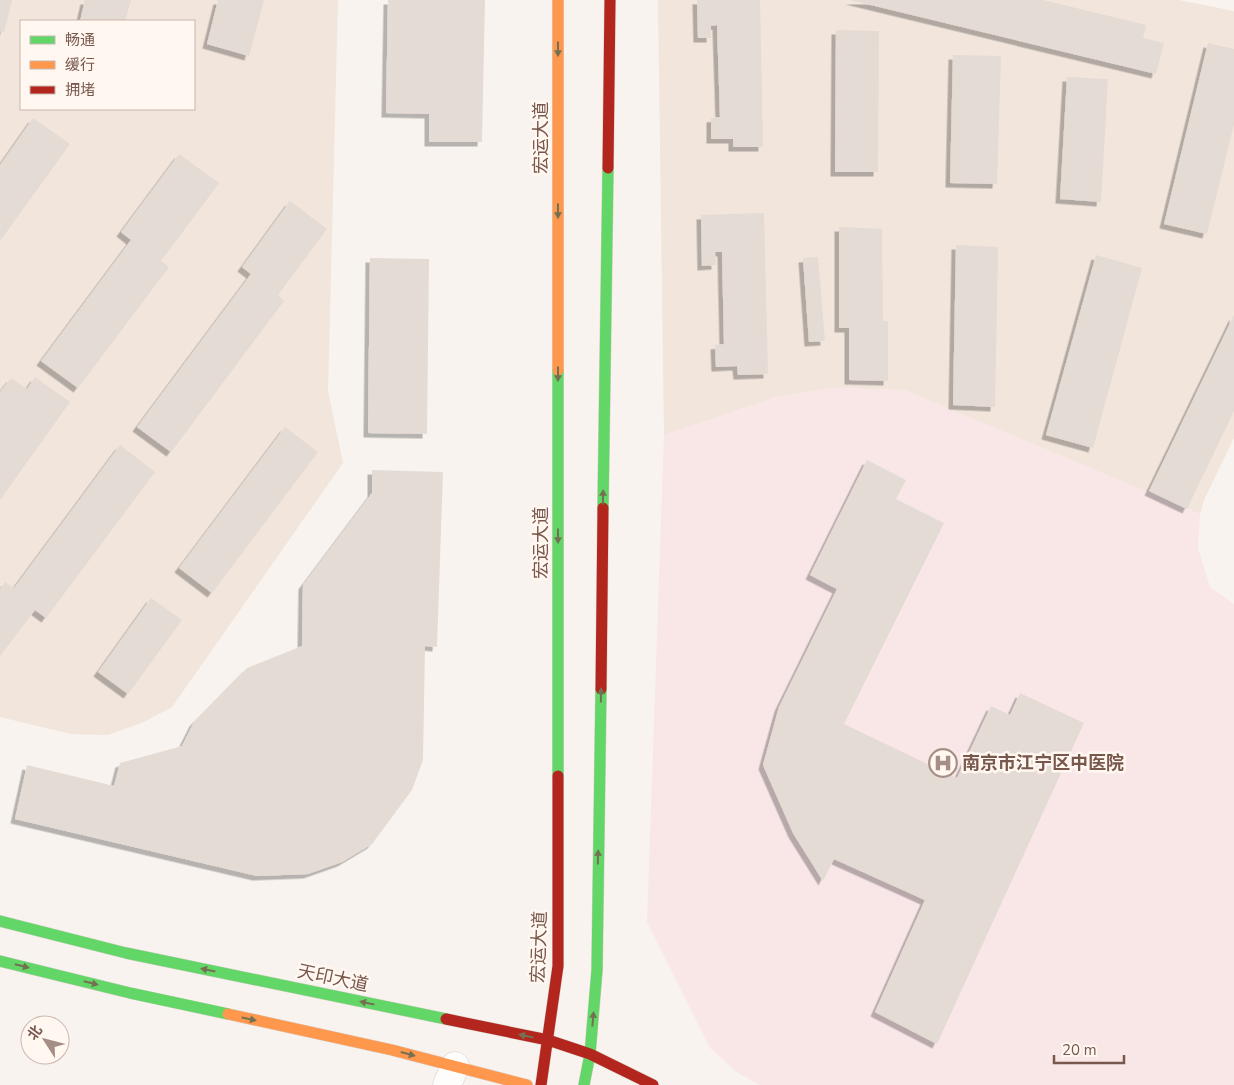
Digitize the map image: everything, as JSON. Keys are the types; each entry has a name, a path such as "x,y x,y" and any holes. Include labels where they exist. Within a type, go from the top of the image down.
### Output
{"main road":[{"name":"宏运大道","path":"541,1085 558,966 558,0"},
{"path":"584,1085 590,1054 597,970 610,0"},
{"name":"天印大道","path":"0,921 49,939 126,953 548,1040 590,1054 652,1085"},
{"path":"0,961 44,967 130,992 392,1050 451,1076 527,1085"}],"street":[{"path":"0,909 49,939"}],"shaded area":[{"path":"0,0 338,0 328,391 343,463 172,707 144,722 108,735 71,734 0,717"},
{"path":"658,0 1179,0 1234,11 1234,438 1204,500 1200,514 904,390 830,388 774,398 664,435"},
{"name":"南京市江宁区中医院","path":"830,388 904,390 1200,514 1198,548 1210,587 1234,604 1234,1085 760,1085 738,1073 710,1048 647,922 664,435 774,398"}],"building":[{"path":"0,0 12,0 4,32 0,31"},
{"path":"85,0 131,0 125,20 80,20"},
{"path":"218,0 264,0 249,56 207,44"},
{"path":"388,0 485,0 482,142 429,142 429,114 386,113"},
{"path":"697,0 760,0 763,147 733,147 733,139 711,139 711,118 720,117 717,25 711,26 711,38 698,38"},
{"path":"850,0 1043,0 1146,25 1143,38 1164,43 1156,74"},
{"path":"836,30 879,31 878,172 835,172"},
{"path":"1208,43 1234,49 1234,124 1207,234 1164,224"},
{"path":"953,55 1001,56 997,184 950,183"},
{"path":"1067,77 1108,79 1101,202 1060,199"},
{"path":"33,118 70,144 0,241 0,165"},
{"path":"179,154 219,183 161,261 169,267 78,388 41,361 131,240 121,232"},
{"path":"290,201 327,229 278,295 284,301 171,452 137,427 251,274 242,267"},
{"path":"764,213 768,374 738,375 737,366 716,367 715,345 724,344 722,252 715,252 716,265 702,266 701,215"},
{"path":"839,227 882,229 883,321 888,321 888,381 849,380 849,328 839,328"},
{"path":"956,245 998,247 995,407 953,405"},
{"path":"1096,255 1142,268 1093,448 1046,435"},
{"path":"818,257 825,341 809,342 803,258"},
{"path":"370,258 429,259 427,434 368,433"},
{"path":"1234,315 1234,411 1187,509 1149,491"},
{"path":"35,377 70,402 0,500 0,392 11,378 27,389"},
{"path":"285,427 318,452 212,593 179,568"},
{"path":"120,445 155,472 46,618 35,610 0,656 0,589 5,582 14,588"},
{"path":"867,460 906,480 896,499 944,523 844,724 957,778 991,706 1010,715 1020,693 1084,723 937,1044 875,1012 925,900 834,859 823,881 793,833 763,765 779,707 837,589 810,575"},
{"path":"372,470 443,472 437,647 425,646 423,760 412,790 372,844 342,862 308,874 257,876 15,819 27,765 114,786 120,763 182,746 194,722 247,668 302,646 303,585 372,493"},
{"path":"151,598 182,620 128,694 98,672"}],"traffic: fast":[{"path":"603,508 608,168"},
{"path":"558,370 558,776"},
{"path":"584,1085 590,1054 597,970 601,689"},
{"path":"0,921 126,953 446,1019"},
{"path":"0,961 130,993 228,1014"}],"traffic: slow":[{"path":"558,0 558,370"},
{"path":"228,1014 392,1050 527,1085"}],"traffic: jam":[{"path":"608,168 610,0"},
{"path":"601,689 603,508"},
{"path":"541,1085 558,966 558,776"},
{"path":"446,1019 548,1040 590,1054 653,1085"}],"place":[{"name":"南京市江宁区中医院","path":"943,763"}]}
